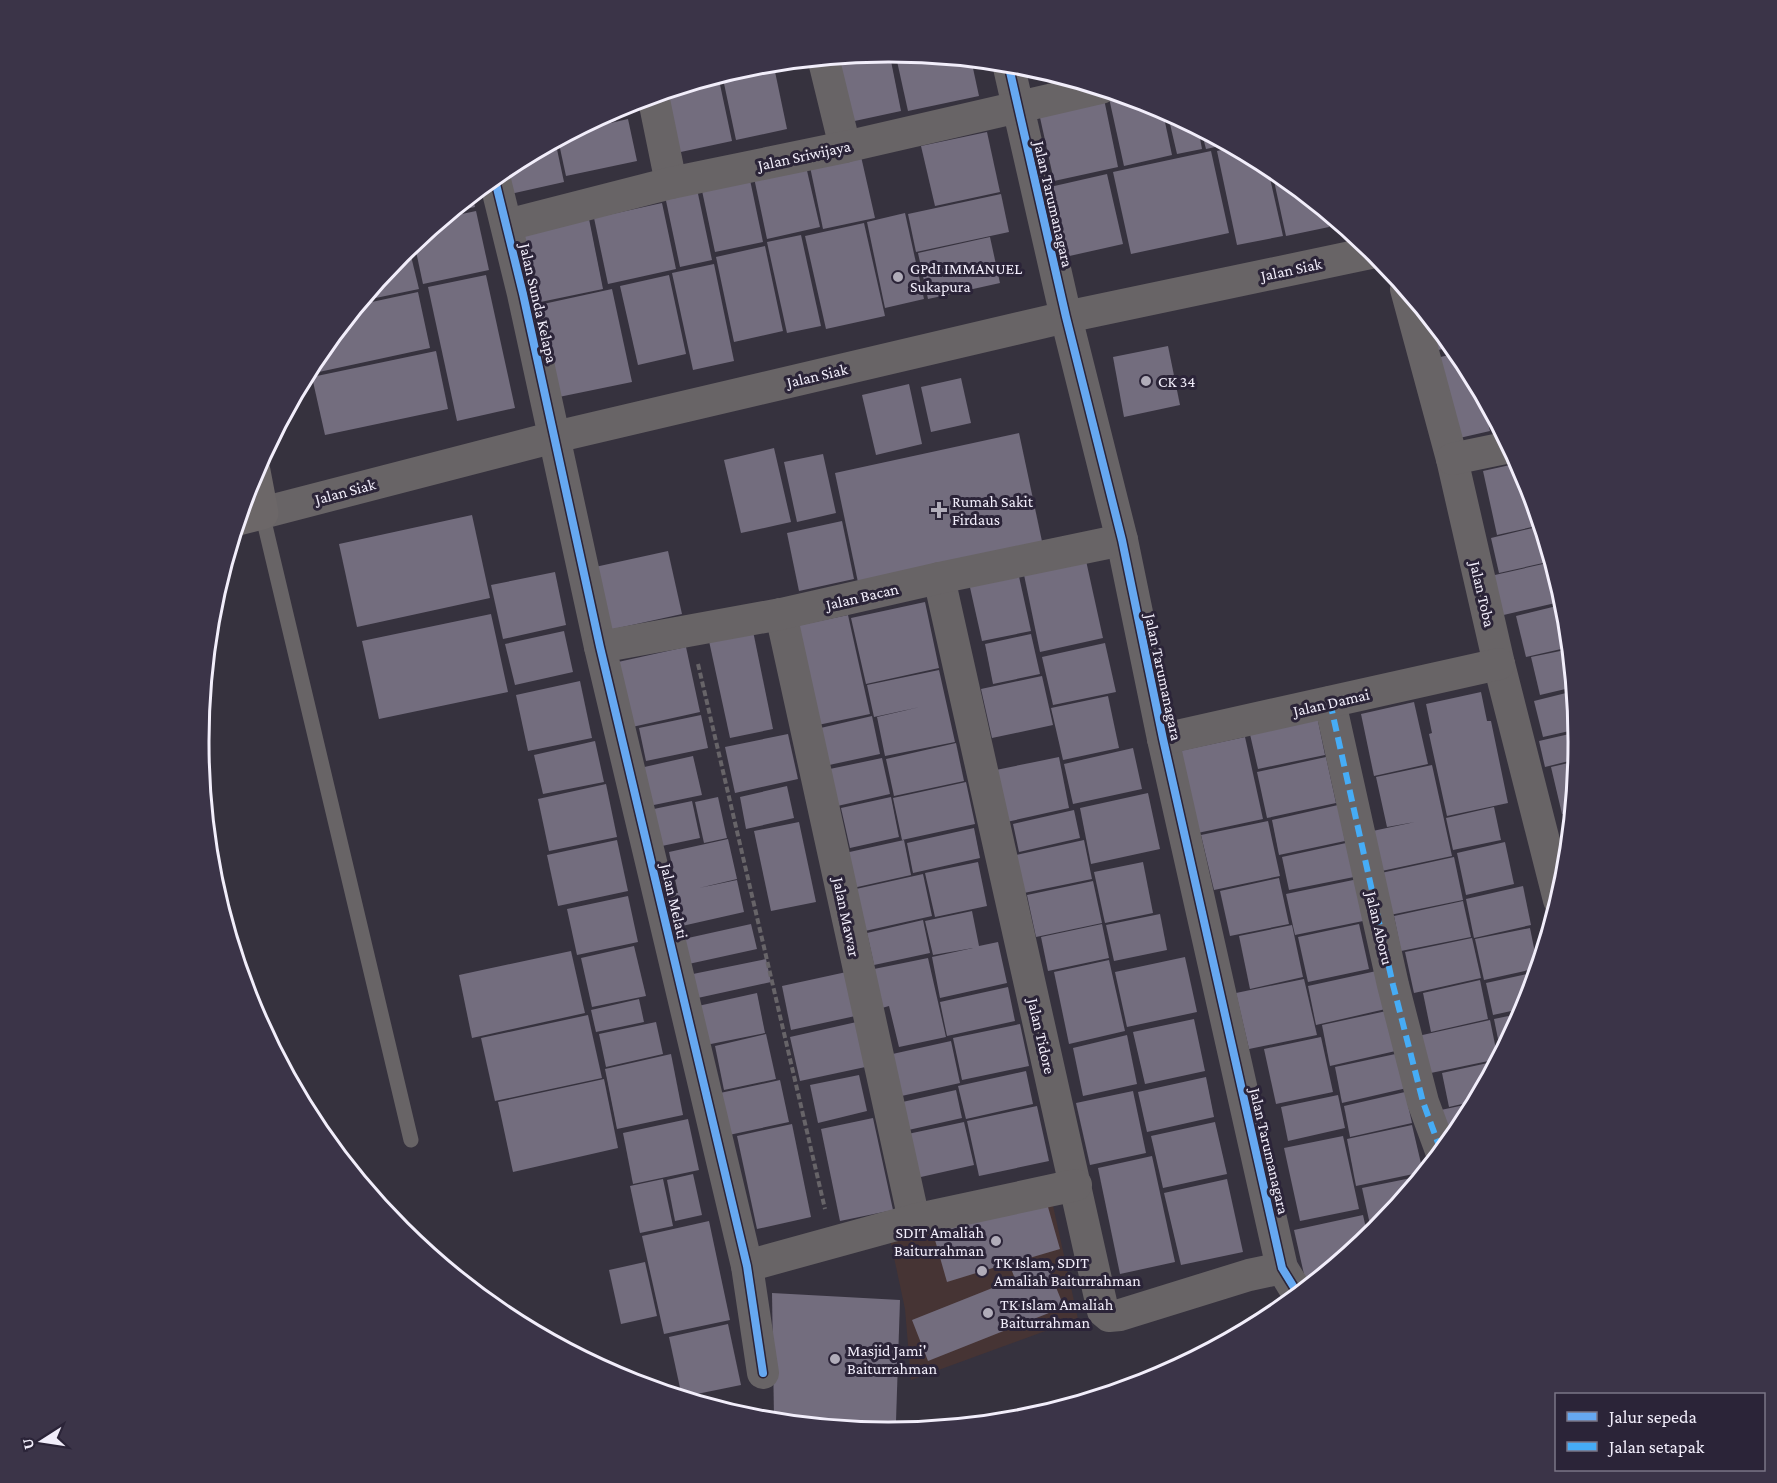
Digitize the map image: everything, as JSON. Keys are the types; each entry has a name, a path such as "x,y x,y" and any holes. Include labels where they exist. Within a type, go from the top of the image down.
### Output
{"street":[{"path":"825,65 846,147"},
{"name":"Jalan Tarumanagara","path":"1010,73 1066,317 1122,540 1163,739 1282,1268 1294,1287"},
{"name":"Jalan Sriwijaya","path":"507,225 671,183 846,147 1086,92"},
{"path":"655,103 671,183"},
{"name":"Jalan Sunda Kelapa","path":"497,186 555,437"},
{"name":"Jalan Siak","path":"250,516 555,437 1066,317 1362,255"},
{"name":"Jalan Toba","path":"1411,306 1452,459 1499,664 1553,881"},
{"name":"Jalan Melati","path":"555,437 600,647 747,1266 763,1373"},
{"path":"1452,459 1502,449"},
{"name":"Jalan Bacan","path":"600,647 781,615 939,578 1122,540"},
{"name":"Jalan Tidore","path":"939,578 1103,1311 1106,1315 1129,1312 1249,1275 1282,1268"},
{"name":"Jalan Mawar","path":"781,615 914,1220"},
{"name":"Jalan Damai","path":"1163,739 1499,664"},
{"name":"Jalan Aboru","path":"1329,702 1393,985 1423,1102 1438,1142"},
{"path":"747,1266 914,1220 1076,1185"}],"lane":[{"path":"250,516 411,1140"}],"path":[{"path":"690,631 832,1242"}],"shaded area":[{"name":"TK Islam, SDIT Amaliah Baiturrahman","path":"1050,1192 1078,1319 911,1380 905,1309 889,1234"}],"building":[{"path":"891,62 901,111 850,122 838,64"},
{"path":"897,62 973,67 979,96 908,111"},
{"path":"775,72 787,129 736,140 724,82"},
{"path":"720,83 732,141 676,153 664,100"},
{"path":"1104,99 1118,167 1054,181 1039,113"},
{"path":"1109,99 1165,120 1172,155 1124,166"},
{"path":"628,119 637,161 566,176 560,147 604,125"},
{"path":"1170,123 1200,138 1202,149 1177,154"},
{"path":"987,132 1000,192 935,206 921,146"},
{"path":"1204,140 1217,147 1206,149"},
{"path":"557,148 564,182 501,196 503,182"},
{"path":"1223,150 1229,153 1270,179 1283,236 1237,245 1217,151"},
{"path":"1211,151 1229,233 1131,254 1113,172"},
{"path":"860,152 875,218 823,229 809,162"},
{"path":"805,162 820,227 767,239 753,173"},
{"path":"1107,174 1123,244 1065,257 1050,187"},
{"path":"749,175 763,242 715,252 701,186"},
{"path":"1274,182 1328,223 1329,227 1286,236"},
{"path":"697,189 712,260 680,267 665,196"},
{"path":"1001,194 1009,232 916,252 908,214"},
{"path":"662,203 676,269 608,284 594,218"},
{"path":"476,211 489,270 423,284 416,253 459,215"},
{"path":"905,213 924,299 885,308 867,222"},
{"path":"589,219 603,289 526,305 511,236"},
{"path":"864,223 885,316 826,329 805,236"},
{"path":"801,235 821,326 787,333 767,242"},
{"path":"990,237 1000,283 928,299 918,253"},
{"path":"765,246 783,331 734,342 716,257"},
{"path":"411,258 419,289 373,299"},
{"path":"714,264 734,361 693,370 672,273"},
{"path":"486,275 515,408 457,421 428,287"},
{"path":"669,275 686,354 638,365 620,286"},
{"path":"612,289 632,382 554,398 534,306"},
{"path":"418,292 430,348 318,372 349,328 369,303"},
{"path":"1431,332 1443,349 1435,351"},
{"name":"CK 34","path":"1168,346 1180,405 1124,417 1113,357"},
{"path":"436,351 448,409 325,435 313,380 315,376"},
{"path":"1448,355 1477,402 1490,431 1455,439 1436,358"},
{"path":"961,378 971,423 931,432 921,387"},
{"path":"909,384 922,444 876,455 862,395"},
{"name":"Rumah Sakit Firdaus","path":"1019,433 1043,546 859,587 835,473"},
{"path":"774,448 791,522 741,533 724,460"},
{"path":"823,454 836,513 797,522 784,462"},
{"path":"1509,465 1533,527 1497,535 1483,471"},
{"path":"472,515 490,598 357,627 339,544"},
{"path":"842,521 854,579 799,591 787,533"},
{"path":"1533,528 1544,563 1499,573 1491,538"},
{"path":"668,551 682,614 609,630 595,567"},
{"path":"1085,556 1103,638 1040,652 1023,570"},
{"path":"1544,564 1554,603 1495,617 1486,577"},
{"path":"555,572 566,625 503,639 491,585"},
{"path":"1018,572 1031,631 982,641 969,583"},
{"path":"925,602 939,668 866,684 851,618"},
{"path":"1554,607 1562,649 1526,657 1516,616"},
{"path":"491,614 508,692 379,719 362,641"},
{"path":"848,615 870,714 818,725 796,626"},
{"path":"564,631 573,672 515,685 505,644"},
{"path":"753,631 773,729 730,738 709,641"},
{"path":"1031,634 1040,674 993,684 985,644"},
{"path":"1105,643 1116,692 1053,705 1042,657"},
{"path":"686,647 700,712 632,727 618,662"},
{"path":"1563,651 1566,689 1540,695 1531,657"},
{"path":"939,670 955,742 885,756 877,717 920,707 874,717 867,685"},
{"path":"1042,676 1053,725 992,738 981,689"},
{"path":"580,681 592,738 528,751 516,695"},
{"path":"1481,692 1487,721 1491,721 1508,803 1447,816 1429,734 1432,733 1426,704"},
{"path":"1567,693 1568,731 1543,737 1534,701"},
{"path":"1108,696 1119,748 1063,760 1051,708"},
{"path":"1414,702 1428,764 1374,776 1361,714"},
{"path":"701,715 708,748 646,761 639,728"},
{"path":"872,716 880,754 820,767 812,730"},
{"path":"1317,716 1325,755 1258,769 1249,730"},
{"path":"788,734 798,779 735,793 725,747"},
{"path":"1568,734 1568,761 1545,767 1539,741"},
{"path":"1245,737 1263,819 1193,834 1175,752"},
{"path":"595,741 604,782 543,794 534,755"},
{"path":"956,743 964,781 894,796 886,759"},
{"path":"1133,748 1142,789 1073,804 1064,764"},
{"path":"693,756 702,795 649,806 640,768"},
{"path":"1059,757 1069,808 1002,823 991,771"},
{"path":"1326,757 1336,803 1267,818 1257,772"},
{"path":"882,758 890,794 833,807 825,770"},
{"path":"1568,763 1564,814 1562,814 1551,767"},
{"path":"1432,765 1452,856 1377,872 1368,832 1415,822 1387,827 1376,777"},
{"path":"966,782 975,824 902,840 893,798"},
{"path":"606,784 617,837 549,851 538,799"},
{"path":"787,786 794,818 746,829 740,797"},
{"path":"1148,793 1160,849 1091,864 1080,808"},
{"path":"718,797 727,838 704,843 695,802"},
{"path":"891,797 899,837 850,848 841,808"},
{"path":"692,801 700,838 657,847 649,810"},
{"path":"1338,805 1345,841 1279,855 1272,820"},
{"path":"1494,807 1501,840 1453,850 1446,818"},
{"path":"1074,810 1080,838 1019,852 1013,824"},
{"path":"1268,821 1280,876 1214,890 1201,835"},
{"path":"799,822 816,902 771,911 754,831"},
{"path":"974,828 980,858 913,873 907,843"},
{"path":"728,839 737,879 699,888 737,880 744,912 682,926 669,852"},
{"path":"617,840 628,891 558,906 547,855"},
{"path":"904,840 911,875 853,888 845,853"},
{"path":"1084,840 1092,879 1019,894 1011,856"},
{"path":"1505,842 1514,884 1466,895 1457,853"},
{"path":"1346,843 1354,877 1289,890 1282,857"},
{"path":"1454,857 1463,900 1390,915 1381,873"},
{"path":"978,862 987,906 935,917 925,873"},
{"path":"1143,862 1153,913 1105,923 1094,872"},
{"path":"923,874 932,916 865,931 856,889"},
{"path":"1279,878 1289,924 1230,936 1220,891"},
{"path":"1358,879 1368,920 1295,935 1286,894"},
{"path":"1093,881 1102,923 1036,937 1027,895"},
{"path":"1523,886 1531,925 1474,938 1466,899"},
{"path":"628,896 638,942 577,955 567,909"},
{"path":"1463,901 1471,937 1401,951 1394,916"},
{"path":"972,911 979,946 998,942 1007,983 940,998 932,957 973,948 933,955 925,921"},
{"path":"1160,914 1167,950 1114,961 1106,925"},
{"path":"923,920 930,953 874,965 867,933"},
{"path":"751,924 757,949 684,965 679,940"},
{"path":"1102,924 1109,958 1048,971 1041,937"},
{"path":"1359,924 1369,969 1308,982 1298,937"},
{"path":"1292,925 1303,977 1250,989 1239,936"},
{"path":"1530,928 1535,951 1528,970 1484,980 1475,939"},
{"path":"1472,938 1481,978 1414,993 1405,952"},
{"path":"634,946 646,996 592,1007 581,958"},
{"path":"571,951 585,1013 472,1038 459,975"},
{"path":"1185,957 1197,1012 1127,1027 1115,972"},
{"path":"928,958 946,1037 899,1047 889,1006 882,1008 874,969"},
{"path":"766,959 771,982 693,999 688,975"},
{"path":"1109,960 1125,1031 1069,1044 1054,972"},
{"path":"1381,970 1390,1008 1316,1025 1308,986"},
{"path":"851,971 860,1015 791,1030 782,986"},
{"path":"1527,974 1513,1011 1493,1015 1486,983"},
{"path":"1304,979 1317,1035 1249,1049 1236,993"},
{"path":"1480,980 1488,1019 1431,1032 1423,993"},
{"path":"1008,987 1015,1021 947,1036 940,1002"},
{"path":"757,993 765,1033 706,1045 698,1006"},
{"path":"639,999 644,1022 596,1032 591,1010"},
{"path":"1391,1010 1400,1050 1330,1066 1322,1025"},
{"path":"588,1015 602,1078 495,1101 481,1038"},
{"path":"1511,1016 1498,1041 1494,1019"},
{"path":"1194,1019 1205,1071 1145,1084 1133,1032"},
{"path":"1490,1020 1495,1047 1488,1061 1426,1074 1418,1036"},
{"path":"861,1021 870,1066 800,1081 790,1037"},
{"path":"656,1022 663,1054 606,1067 599,1034"},
{"path":"1020,1024 1029,1066 962,1080 953,1038"},
{"path":"766,1034 776,1079 724,1090 715,1046"},
{"path":"1127,1035 1137,1084 1083,1096 1073,1048"},
{"path":"1321,1037 1333,1092 1276,1104 1264,1049"},
{"path":"951,1041 960,1083 897,1097 888,1055"},
{"path":"1400,1053 1407,1088 1342,1103 1335,1067"},
{"path":"671,1054 683,1115 617,1129 605,1069"},
{"path":"1487,1063 1464,1104 1449,1107 1442,1073"},
{"path":"1026,1071 1033,1104 966,1119 958,1086"},
{"path":"859,1075 867,1111 818,1123 810,1085"},
{"path":"1206,1077 1214,1117 1147,1132 1138,1092"},
{"path":"604,1079 618,1148 513,1172 498,1102"},
{"path":"780,1080 789,1122 729,1135 720,1093"},
{"path":"956,1090 962,1118 904,1131 898,1103"},
{"path":"1133,1091 1146,1153 1090,1165 1076,1103"},
{"path":"1405,1092 1412,1123 1350,1137 1344,1106"},
{"path":"1338,1095 1345,1128 1288,1141 1281,1107"},
{"path":"1462,1105 1441,1136 1436,1111"},
{"path":"1037,1106 1049,1161 979,1176 967,1121"},
{"path":"873,1118 893,1210 840,1221 821,1129"},
{"path":"688,1119 699,1170 633,1184 623,1133"},
{"path":"964,1122 974,1165 912,1179 903,1135"},
{"path":"1215,1122 1227,1174 1163,1188 1151,1136"},
{"path":"792,1124 811,1217 757,1229 737,1136"},
{"path":"1412,1125 1421,1164 1413,1174 1356,1186 1347,1139"},
{"path":"1343,1136 1359,1209 1300,1221 1284,1148"},
{"path":"1152,1156 1175,1262 1120,1274 1098,1168"},
{"path":"693,1174 702,1215 675,1221 667,1180"},
{"path":"1409,1178 1369,1222 1362,1188"},
{"path":"663,1179 673,1226 640,1233 630,1186"},
{"path":"1227,1179 1243,1252 1181,1265 1164,1193"},
{"path":"1046,1200 1060,1249 1026,1259 1031,1271 1047,1265 1064,1307 928,1361 912,1320 1015,1279 1009,1263 947,1282 933,1233"},
{"path":"1363,1215 1365,1226 1337,1253 1305,1279 1294,1230"},
{"path":"709,1221 730,1320 664,1334 642,1236"},
{"path":"645,1262 657,1316 621,1324 609,1270"},
{"name":"Masjid Jami' Baiturrahman","path":"772,1293 900,1300 896,1421 840,1420 774,1411"},
{"path":"728,1324 741,1385 699,1394 680,1388 669,1337"}],"marked path":[{"path":"1330,702 1393,985 1423,1102 1438,1142"}],"cycle path":[{"path":"1010,73 1066,317 1122,540 1163,739 1282,1268 1294,1287"},
{"path":"497,186 523,294 600,647 747,1266 763,1373"}],"place":[{"name":"GPdI IMMANUEL Sukapura","path":"898,277"},
{"name":"CK 34","path":"1146,381"},
{"name":"Rumah Sakit Firdaus","path":"939,510"},
{"name":"SDIT Amaliah Baiturrahman","path":"996,1241"},
{"name":"TK Islam, SDIT Amaliah Baiturrahman","path":"982,1271"},
{"name":"TK Islam Amaliah Baiturrahman","path":"988,1313"},
{"name":"Masjid Jami' Baiturrahman","path":"835,1359"}]}
